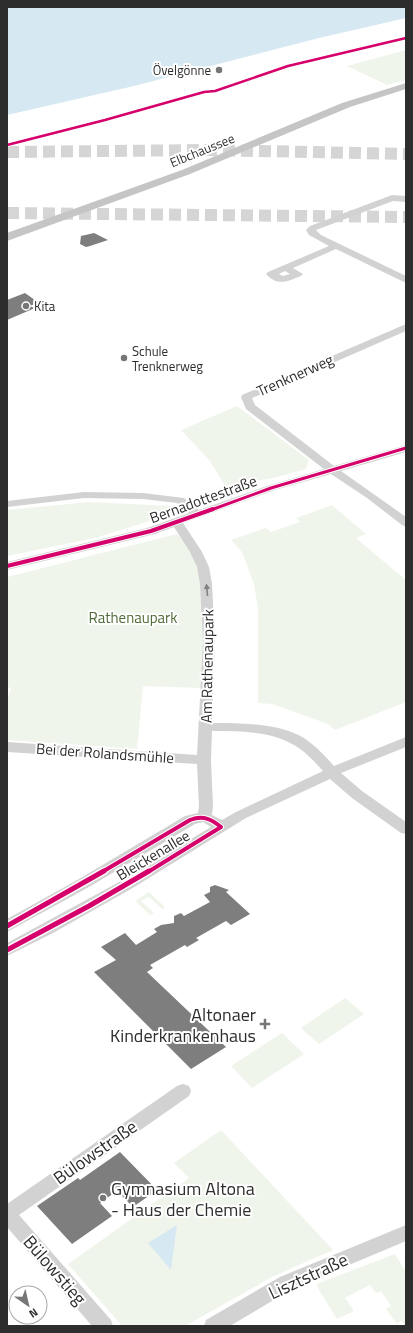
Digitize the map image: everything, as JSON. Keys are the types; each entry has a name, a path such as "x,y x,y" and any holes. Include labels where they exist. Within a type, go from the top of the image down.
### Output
{"main road":[{"name":"Elbchaussee","path":"7,237 186,172 346,104 406,86"}],"street":[{"path":"406,199 392,198 311,230 312,233 318,238 406,280"},
{"path":"286,268 336,246"},
{"name":"Trenknerweg","path":"334,470 250,406 246,397 406,327"},
{"name":"Bernadottestraße","path":"7,566 128,538 178,523 271,488 406,448"},
{"path":"334,470 406,523"},
{"path":"7,504 84,495 143,496 180,500 198,515"},
{"name":"Am Rathenaupark","path":"178,523 196,552 203,567 206,584 209,641 204,760 206,806 204,817"},
{"path":"206,727 266,730 291,737 306,746 343,783 406,829"},
{"name":"Bleickenallee","path":"7,950 48,930 126,885 241,815 332,772 406,742"},
{"name":"Bei der Rolandsmühle","path":"7,747 204,760"},
{"name":"Bleickenallee","path":"7,926 84,883 169,831 194,818 204,817 212,820 222,827"},
{"name":"Bülowstraße","path":"7,1214 183,1091"},
{"name":"Bülowstieg","path":"7,1214 104,1326"},
{"name":"Lisztstraße","path":"213,1326 286,1283 406,1234"}],"green space":[{"path":"406,50 406,80 387,85 347,66"},
{"path":"237,406 309,460 306,469 273,478 225,486 210,461 181,430"},
{"path":"89,502 171,506 175,510 175,513 95,538 7,556 7,510"},
{"path":"332,505 366,534 356,538 406,580 406,702 335,730 328,724 272,704 258,703 258,609 254,584 242,552 231,540 266,528 271,532 300,522 296,518"},
{"name":"Rathenaupark","path":"177,534 192,553 201,584 204,637 201,688 143,686 137,749 7,740 7,701 11,688 7,687 7,577"},
{"path":"149,892 165,907 162,909 149,897 141,901 154,913 150,915 135,901"},
{"path":"345,998 364,1014 319,1044 301,1028"},
{"path":"282,1033 304,1054 252,1088 231,1066"},
{"path":"221,1130 333,1250 274,1276 185,1326 122,1326 68,1264 189,1178 174,1163"},
{"path":"395,1254 406,1272 406,1326 401,1321 397,1324 386,1309 391,1306 381,1291 376,1293 370,1285 345,1298 354,1311 337,1319 317,1285"}],"shaded area":[{"path":"7,7 406,7 406,18 319,38 134,86 7,115"},
{"path":"177,1225 171,1270 148,1243"}],"building":[{"path":"94,233 108,240 86,247 80,244 81,236"},
{"name":"Kita","path":"25,293 39,303 29,306 35,308 7,320 7,300"},
{"path":"215,885 229,890 226,892 250,914 231,925 226,921 196,938 199,940 187,947 185,945 150,965 153,968 147,972 226,1047 191,1069 94,972 116,960 101,947 125,933 136,945 157,932 154,929 161,925 174,923 174,916 181,913 184,916 210,902 204,895 210,892 210,887"},
{"path":"120,1152 157,1190 133,1207 117,1191 100,1203 112,1216 72,1244 37,1206 78,1178 80,1180"}],"tunnel":[{"path":"7,152 210,150 406,154"},
{"path":"7,213 406,217"}],"cycle path":[{"path":"7,145 105,120 204,92 215,91 288,66 406,38"},
{"path":"7,566 151,531 271,488 406,448"},
{"path":"7,926 84,883 190,820 203,817 221,827 116,891 7,950"}],"place":[{"name":"Övelgönne","path":"219,70"},
{"name":"Kita","path":"26,306"},
{"name":"Schule Trenknerweg","path":"124,358"},
{"name":"Altonaer Kinderkrankenhaus","path":"265,1024"},
{"name":"Gymnasium Altona - Haus der Chemie","path":"103,1198"}]}
